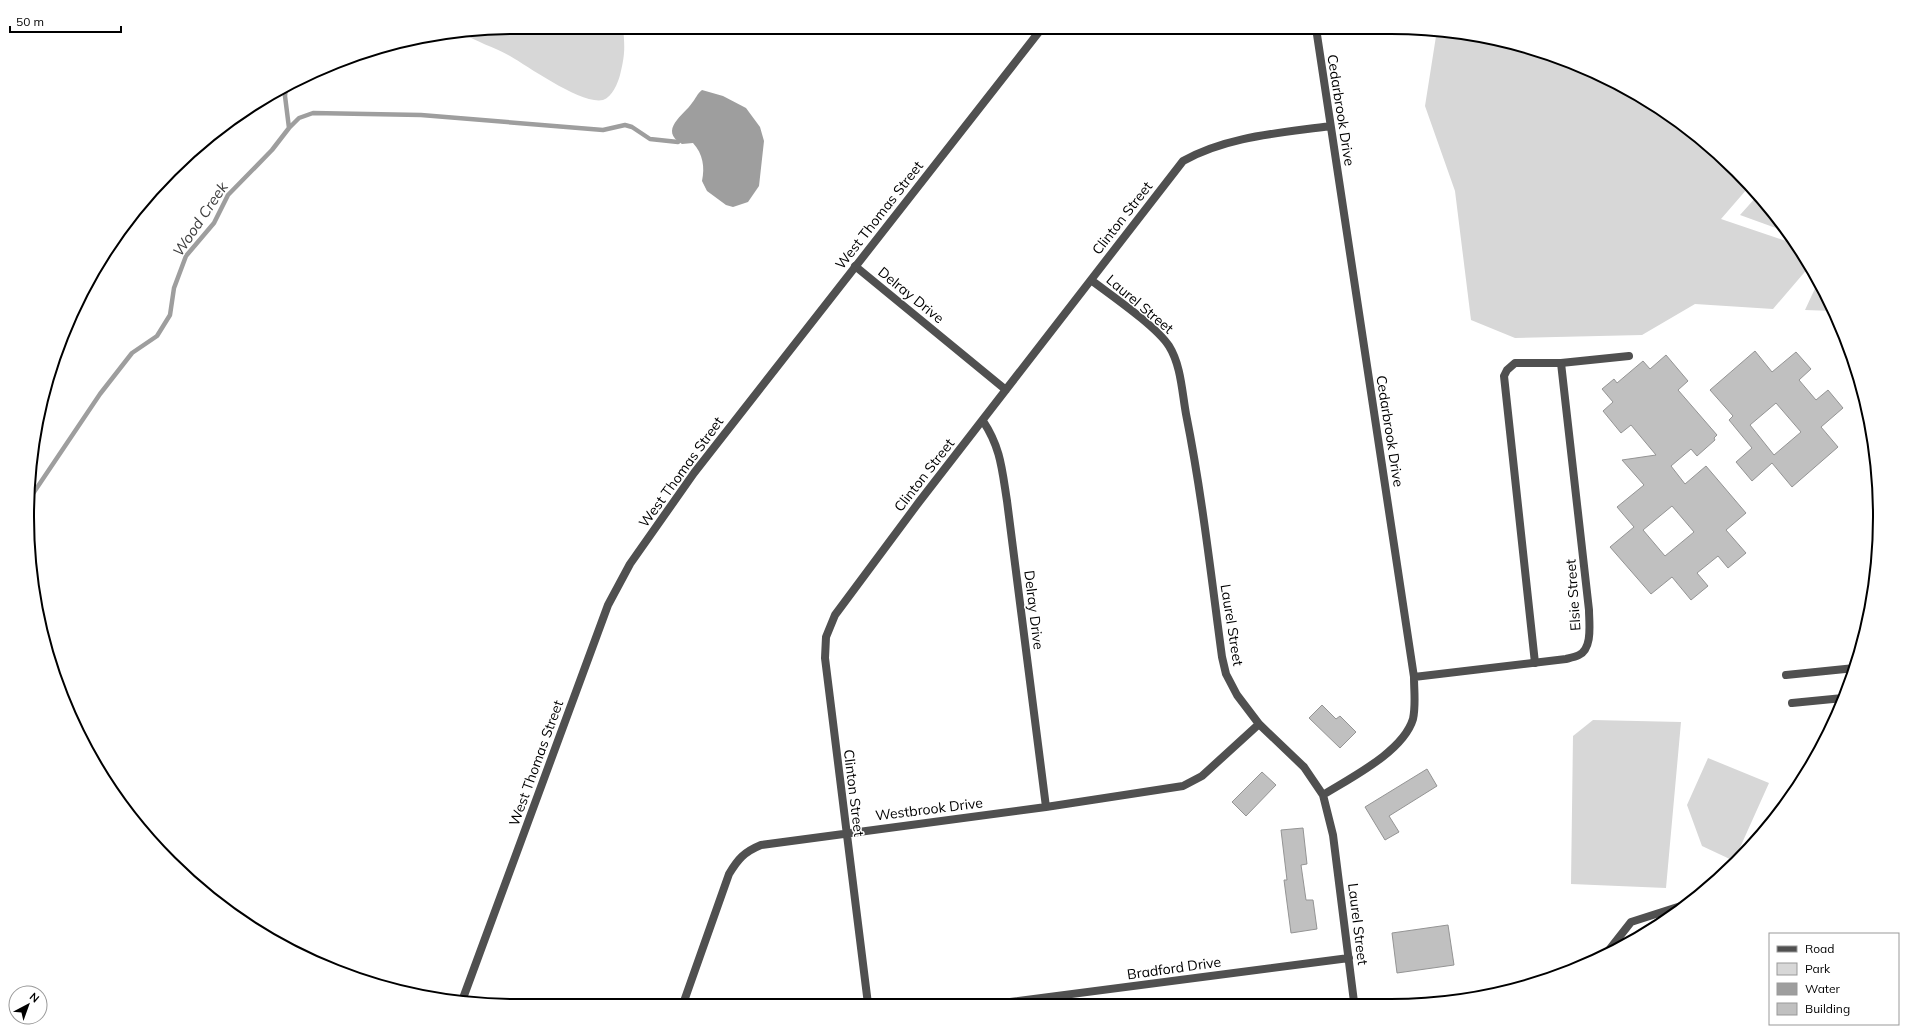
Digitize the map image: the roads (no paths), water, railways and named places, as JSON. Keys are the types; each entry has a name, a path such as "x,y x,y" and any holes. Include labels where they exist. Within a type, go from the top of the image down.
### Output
{"street":[{"name":"West Thomas Street","path":"464,996 608,605 630,564 694,473 1037,34"},
{"name":"Cedarbrook Drive","path":"1317,34 1414,677 1415,707 1412,721 1407,730 1391,750 1380,760 1323,795"},
{"name":"Clinton Street","path":"867,999 825,658 826,637 834,615 919,502 1183,161 1212,147 1256,137 1330,126"},
{"name":"Delray Drive","path":"855,266 1006,390"},
{"name":"Laurel Street","path":"1091,280 1157,332 1169,347 1178,367 1208,545 1222,657 1226,674 1237,695 1259,724 1304,767 1323,795 1333,835 1354,999"},
{"path":"1536,663 1504,376 1507,370 1515,363 1561,364 1629,356"},
{"name":"Elsie Street","path":"1414,677 1566,659 1580,655 1589,638 1589,610 1561,364"},
{"name":"Delray Drive","path":"983,421 993,437 999,454 1007,501 1046,807"},
{"path":"1786,674 1848,669"},
{"path":"1792,703 1837,699"},
{"name":"Westbrook Drive","path":"685,999 729,874 737,861 748,850 761,845 1046,807 1183,786 1202,776 1259,724"},
{"path":"1614,944 1631,922 1670,909"},
{"name":"Bradford Drive","path":"1033,999 1349,958"}],"water":[{"path":"702,90 723,96 746,108 760,127 764,141 759,186 748,202 733,207 726,205 707,191 702,181 703,166 701,156 696,147 693,143 682,144 675,139 672,133 675,123"}],"waterway":[{"name":"Wood Creek","path":"35,491 100,394 132,353 157,336 170,315 174,288 186,256 214,223 228,195 272,150 289,128 285,94"},
{"path":"289,128 299,118 313,113 421,115 603,130 625,125 632,127 650,139 678,142"}]}
